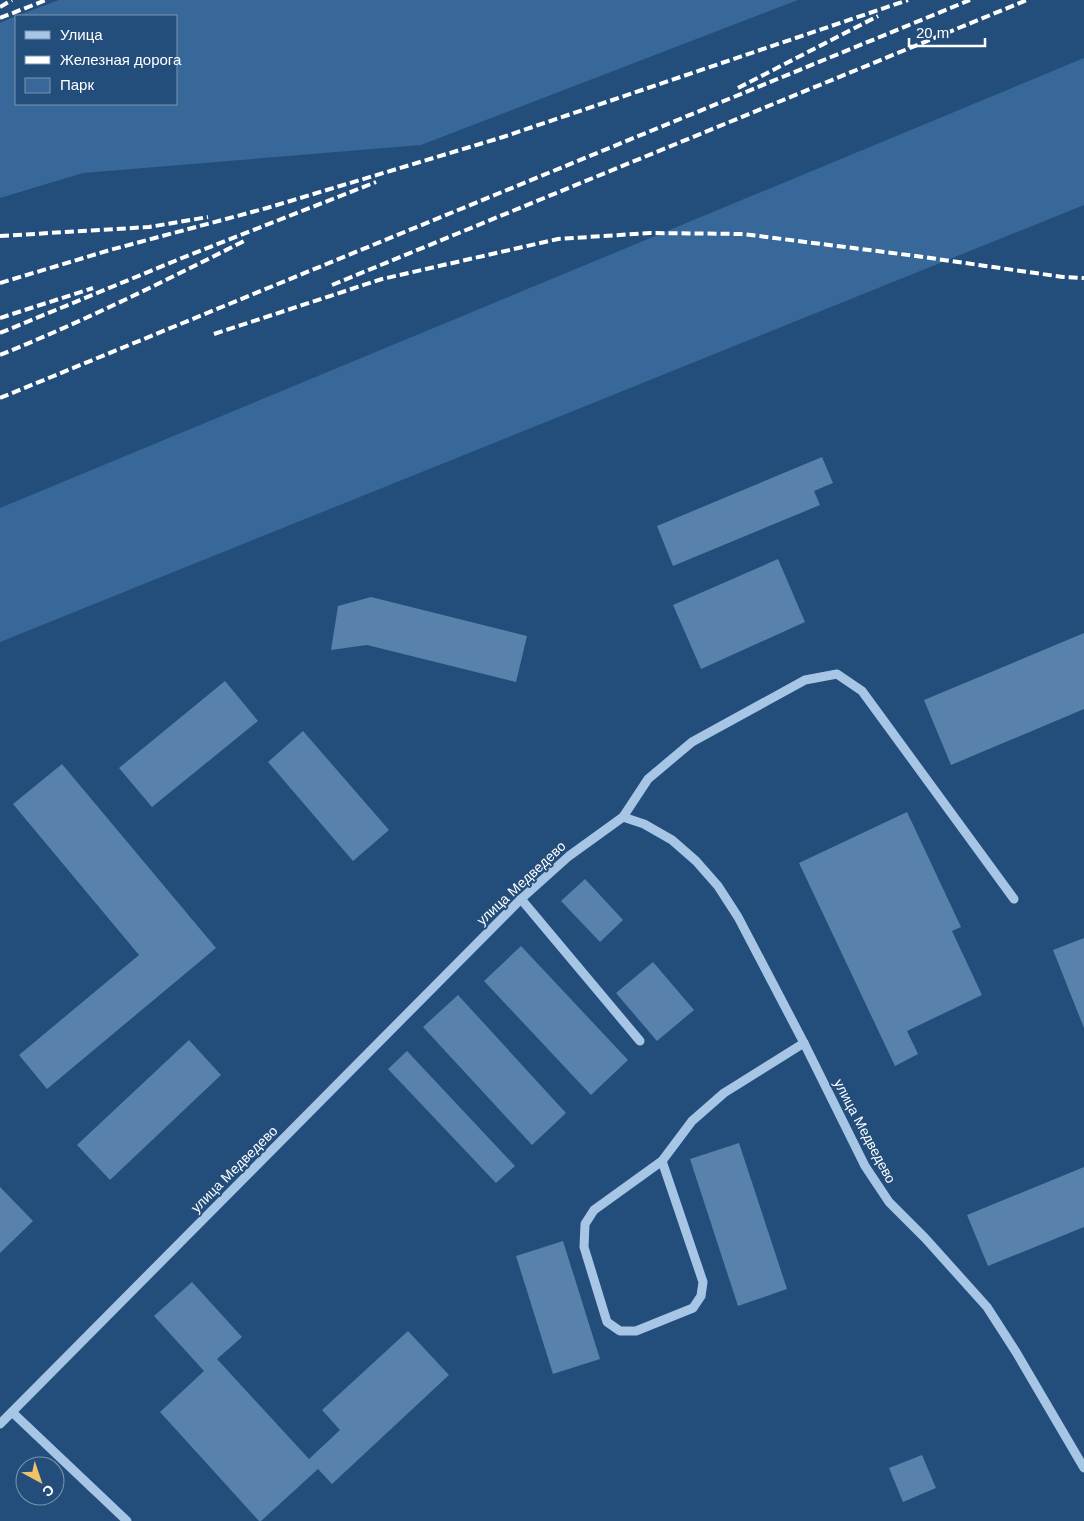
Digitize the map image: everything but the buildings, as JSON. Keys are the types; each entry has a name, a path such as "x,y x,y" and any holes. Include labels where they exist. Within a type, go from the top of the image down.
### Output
{"street":[{"path":"623,817 648,780 692,742 805,680 838,674 862,692 1014,899"},
{"name":"улица Медведево","path":"0,1424 521,899 569,856 623,817 644,824 672,840 696,861 718,886 738,917 804,1043 865,1166 889,1202 925,1238 987,1307 1016,1352 1084,1468"},
{"path":"521,899 640,1041"},
{"path":"662,1161 703,1282 701,1296 693,1308 636,1331 620,1331 607,1322 584,1247 585,1224 594,1210 662,1161 692,1121 724,1093 804,1043"},
{"path":"12,1412 127,1521"}],"green space":[{"path":"59,0 798,0 421,145 83,173 0,198 0,23 15,16 15,105 178,105 178,15 19,15"},
{"path":"1084,58 1084,205 0,642 0,508"}],"railway":[{"path":"0,7 12,0"},
{"path":"0,18 46,0"},
{"path":"0,283 110,250 267,208 503,137 908,0"},
{"path":"0,398 970,0"},
{"path":"332,285 1027,0"},
{"path":"738,88 878,16"},
{"path":"0,333 182,258 376,182"},
{"path":"0,236 149,227 208,217"},
{"path":"214,334 382,279 558,239 650,233 743,234 1063,277 1084,278"},
{"path":"0,355 124,300 246,240"},
{"path":"0,318 93,288"}]}
